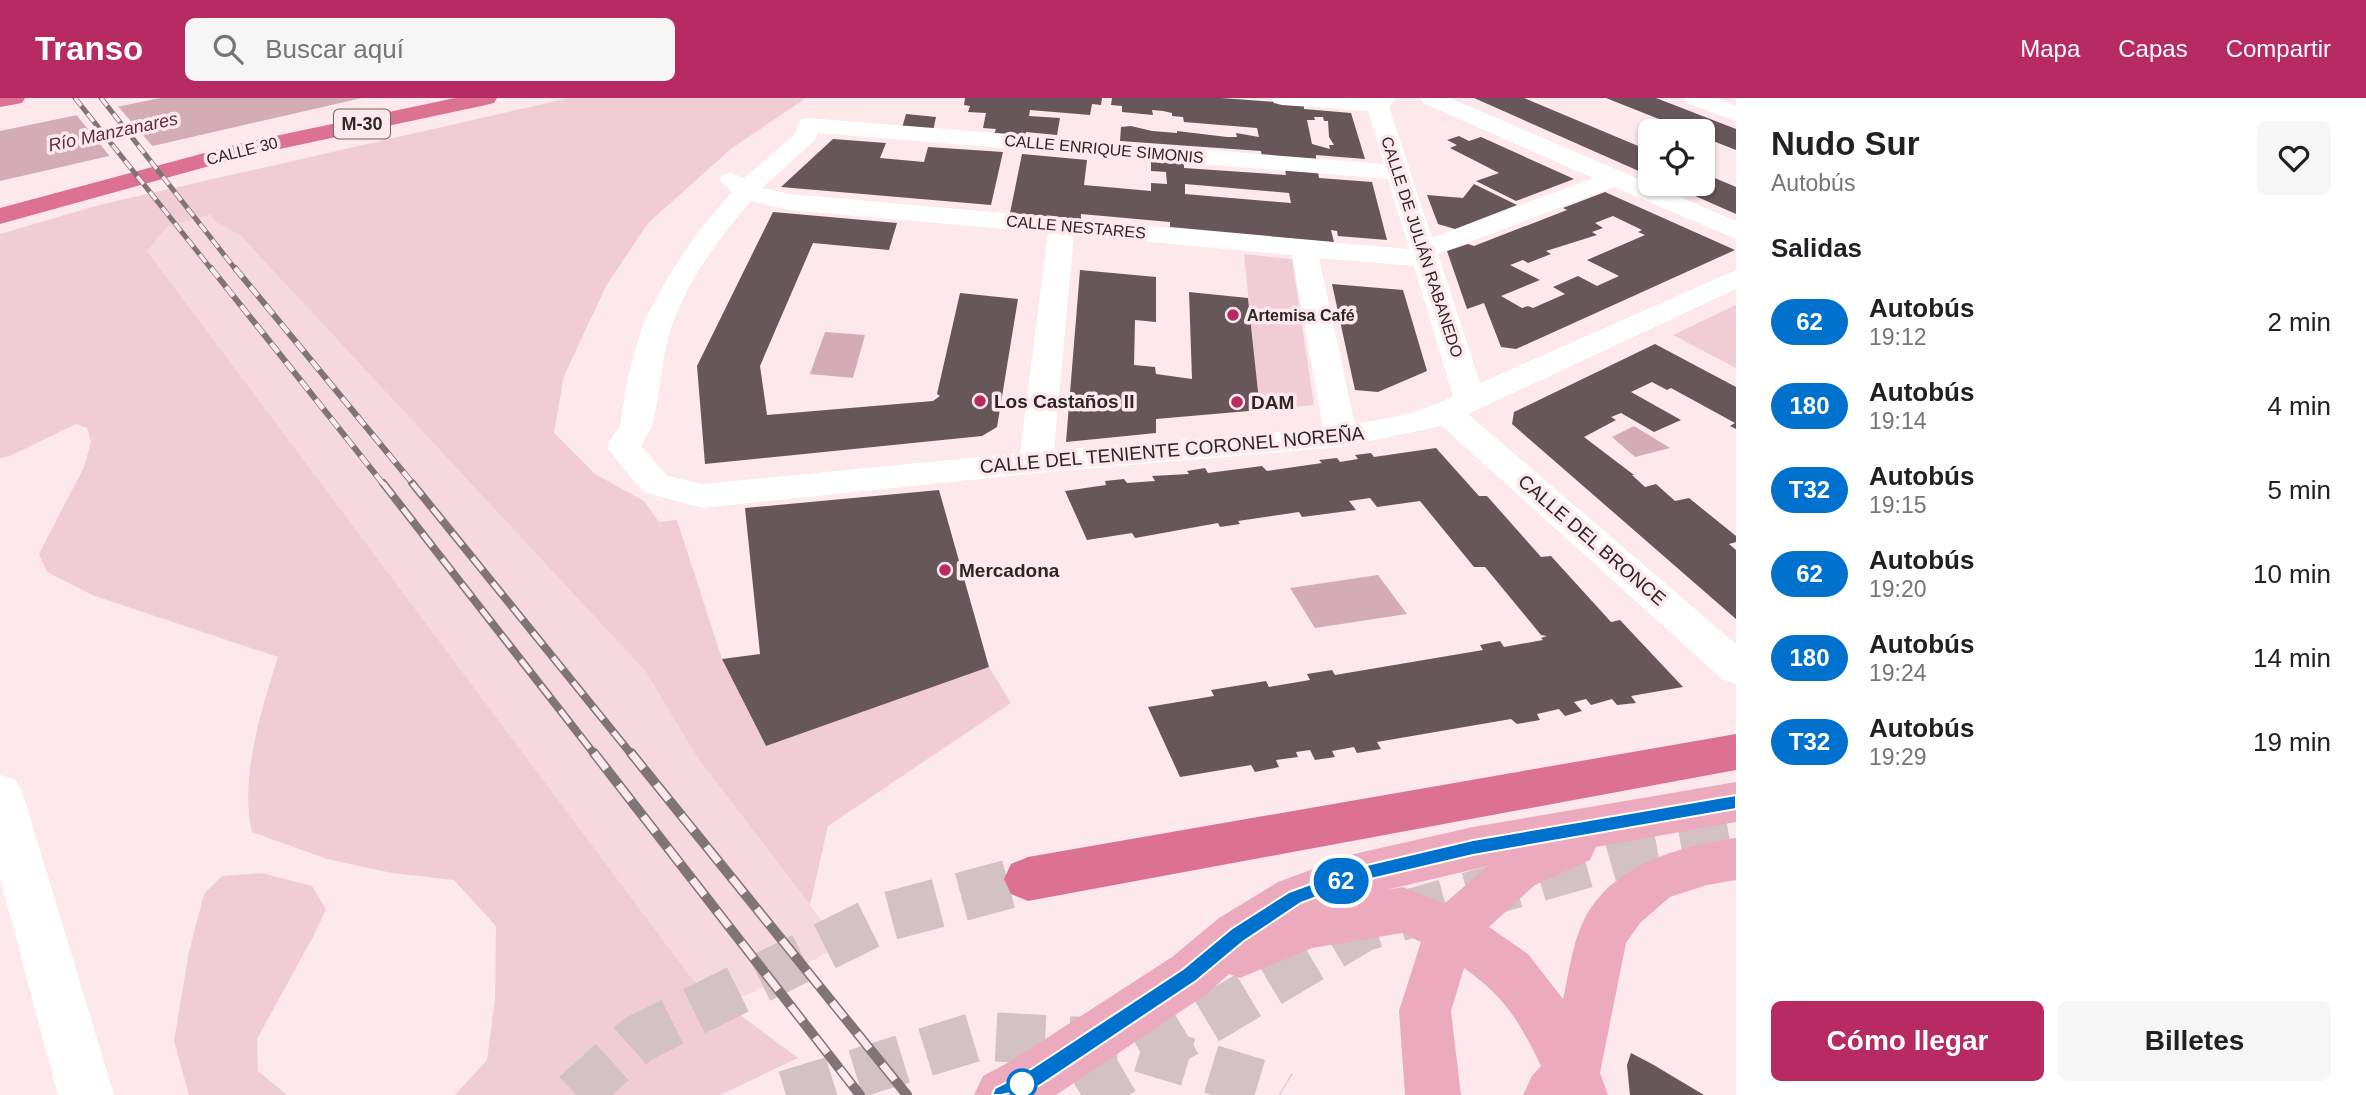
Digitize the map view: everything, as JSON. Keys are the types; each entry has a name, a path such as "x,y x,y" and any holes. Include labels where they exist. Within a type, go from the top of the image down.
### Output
{"highway":[{"path":"0,100 14,98"},
{"name":"CALLE 30","path":"0,216 238,151 486,98"},
{"path":"0,196 187,157 238,151"},
{"path":"1028,879 1736,752"}],"main road":[{"path":"1002,1095 1032,1079 1190,975 1237,935 1295,898 1354,876 1473,848 1736,802"},
{"path":"1433,1095 1425,1012 1450,930 1518,870 1620,824"},
{"path":"1568,1088 1603,934 1623,907 1655,880 1707,864 1736,859"},
{"path":"1190,975 1310,925 1403,910 1450,930 1510,971 1540,1008 1568,1088"}],"street":[{"path":"1282,98 1381,102"},
{"path":"1431,98 1736,231"},
{"path":"1695,98 1736,114"},
{"name":"CALLE DE JULIÁN RABANEDO","path":"1381,102 1425,254 1459,407"},
{"path":"738,186 682,276 658,323 644,376 636,426 617,418 621,361 658,270 696,218 738,186 806,136 808,125 840,103"},
{"name":"CALLE ENRIQUE SIMONIS","path":"808,125 1400,173"},
{"path":"1425,254 1615,178"},
{"name":"CALLE NESTARES","path":"738,186 790,202 1304,248 1425,254"},
{"path":"1036,462 1062,225"},
{"path":"1304,248 1341,438"},
{"name":"CALLE DEL TENIENTE CORONEL NOREÑA","path":"617,418 625,449 655,484 702,495 1036,462 1341,438 1418,424 1736,278"},
{"name":"CALLE DEL BRONCE","path":"1459,407 1736,667"},
{"path":"0,794 86,1095"}],"shaded area":[{"path":"569,98 806,98 732,148 648,223 606,286 564,376 554,433 595,474 644,501 659,522 677,520 722,659 766,746 989,667 1011,703 828,826 810,905 697,757 646,672 240,235 215,222 211,214 167,227 147,251 693,980 798,1058 720,1095 455,1095 487,1060 495,999 496,926 454,880 392,873 327,859 252,832 248,789 250,766 259,721 278,657 92,595 47,572 39,554 84,467 91,442 87,428 76,424 10,456 0,458 0,234 99,205"},
{"path":"212,213 215,222 240,235 646,672 697,757 840,945 773,983 726,1004 693,980 147,251 167,227"},
{"path":"1244,254 1292,259 1314,405 1260,410"},
{"path":"1736,305 1736,368 1673,335"},
{"path":"262,873 312,886 326,909 257,1039 258,1071 287,1095 189,1095 174,1041 189,952 204,894 222,876"}],"water":[{"name":"Río Manzanares","path":"160,98 362,98 0,181 0,131"},
{"path":"825,332 865,335 853,378 810,374"},
{"path":"1634,426 1670,448 1635,457 1612,437"},
{"path":"1378,575 1407,614 1315,628 1290,588"}],"pier":[{"path":"116,104 155,149 112,159 74,112"}],"building":[{"path":"965,98 1102,98 1101,105 1092,104 1090,115 1030,110 1029,116 1060,118 1057,135 1026,132 1024,138 994,135 996,129 983,128 986,113 968,112 970,106 964,105"},
{"path":"1112,98 1221,98 1304,104 1304,109 1351,113 1365,159 1316,155 1316,161 1262,157 1261,151 1120,141 1121,127 1131,126 1152,131 1227,137 1237,137 1236,133 1259,137 1257,128 1184,122 1183,117 1172,116 1172,113 1152,110 1153,115 1122,112 1122,106 1111,105","holes":["1323,117 1324,121 1328,121 1329,137 1334,145 1329,145 1330,149 1312,144 1307,120"]},
{"path":"1474,98 1524,98 1638,146 1638,171"},
{"path":"1606,98 1656,98 1710,119 1659,119"},
{"path":"906,114 936,117 933,131 902,128"},
{"path":"1715,121 1736,129 1736,150 1715,142"},
{"path":"1459,136 1469,141 1481,137 1574,179 1516,201 1476,181 1499,173 1450,148 1457,145 1447,140"},
{"path":"833,139 886,143 880,158 924,162 928,147 1003,152 991,205 781,187"},
{"path":"1022,154 1087,160 1084,185 1151,191 1151,183 1167,184 1166,172 1151,171 1151,159 1184,161 1184,168 1286,175 1285,169 1318,172 1319,178 1372,182 1387,240 1338,236 1337,231 1331,230 1334,242 1170,227 1170,222 1081,214 1081,219 1010,213","holes":["1185,184 1289,193 1291,203 1185,194"]},
{"path":"1715,178 1736,187 1736,214 1695,196 1715,196"},
{"path":"1474,184 1517,205 1455,229 1438,224 1427,195 1463,198"},
{"path":"1605,192 1735,250 1516,349 1501,347 1484,303 1467,309 1447,251 1468,244 1474,246 1567,210 1563,208","holes":["1613,216 1642,230 1638,232 1645,235 1587,260 1619,276 1597,286 1578,276 1553,287 1565,294 1533,308 1522,308 1501,296 1540,280 1510,265 1523,260 1528,263 1551,254 1546,251 1597,235 1592,232 1603,228 1595,223"]},
{"path":"773,212 897,223 889,250 813,243 760,366 767,415 933,401 940,396 937,394 960,293 1018,299 997,427 982,436 705,464 697,366"},
{"path":"1080,270 1156,277 1156,322 1135,320 1134,365 1155,367 1156,374 1192,379 1189,292 1248,298 1260,410 1156,419 1156,433 1066,442"},
{"path":"1332,284 1403,290 1427,371 1378,392 1355,390"},
{"path":"1655,344 1736,387 1736,429 1730,426 1735,423 1671,388 1667,390 1652,382 1631,392 1681,420 1654,432 1621,413 1611,417 1616,420 1584,437 1634,475 1645,487 1656,484 1675,501 1689,498 1736,536 1736,542 1729,544 1736,550 1736,619 1512,424 1514,412"},
{"path":"1436,448 1479,496 1487,496 1541,557 1551,556 1611,622 1620,620 1683,687 1631,696 1636,703 1617,705 1612,699 1591,705 1586,699 1574,702 1582,711 1565,716 1559,709 1537,714 1540,720 1517,724 1511,719 1377,742 1381,749 1357,753 1354,747 1332,751 1335,757 1315,760 1310,750 1296,752 1298,757 1276,760 1279,767 1255,772 1251,765 1180,777 1148,707 1214,696 1211,690 1266,681 1269,687 1310,680 1307,674 1332,670 1335,675 1483,650 1480,645 1500,641 1504,647 1543,640 1541,638 1547,636 1541,635 1485,567 1474,567 1420,501 1377,507 1370,498 1349,501 1356,510 1302,517 1299,512 1238,521 1240,524 1220,527 1218,523 1135,538 1132,533 1087,540 1065,491 1106,485 1105,481 1155,481 1152,476 1189,474 1187,471 1205,468 1208,473 1262,466 1267,471 1322,463 1319,460 1337,458 1340,462 1358,459 1355,455 1371,453 1374,457"},
{"path":"939,490 989,667 766,746 722,659 760,654 745,508"},
{"path":"1631,1053 1704,1095 1630,1095 1627,1065"}],"tunnel":[{"path":"1154,1052 1363,927 1633,850 1736,831"},
{"path":"576,1095 638,1039 882,918 1028,879"},
{"path":"786,1095 978,1036 1129,1044 1154,1052"},
{"path":"1081,1095 1154,1052"},
{"path":"1154,1052 1263,1085 1280,1095"}],"railway":[{"path":"75,98 212,270"},
{"path":"101,98 236,270"},
{"path":"211,268 384,485"},
{"path":"235,268 414,485"},
{"path":"383,483 595,755"},
{"path":"412,483 632,755"},
{"path":"594,753 860,1095"},
{"path":"631,753 907,1095"}],"bus line":[{"name":"62","path":"1002,1095 1032,1079 1190,975 1237,935 1295,898 1354,876 1473,848 1736,802"}],"place":[{"name":"Artemisa Café","path":"1233,315"},
{"name":"Los Castaños II","path":"980,401"},
{"name":"DAM","path":"1237,402"},
{"name":"Mercadona","path":"945,570"}]}
